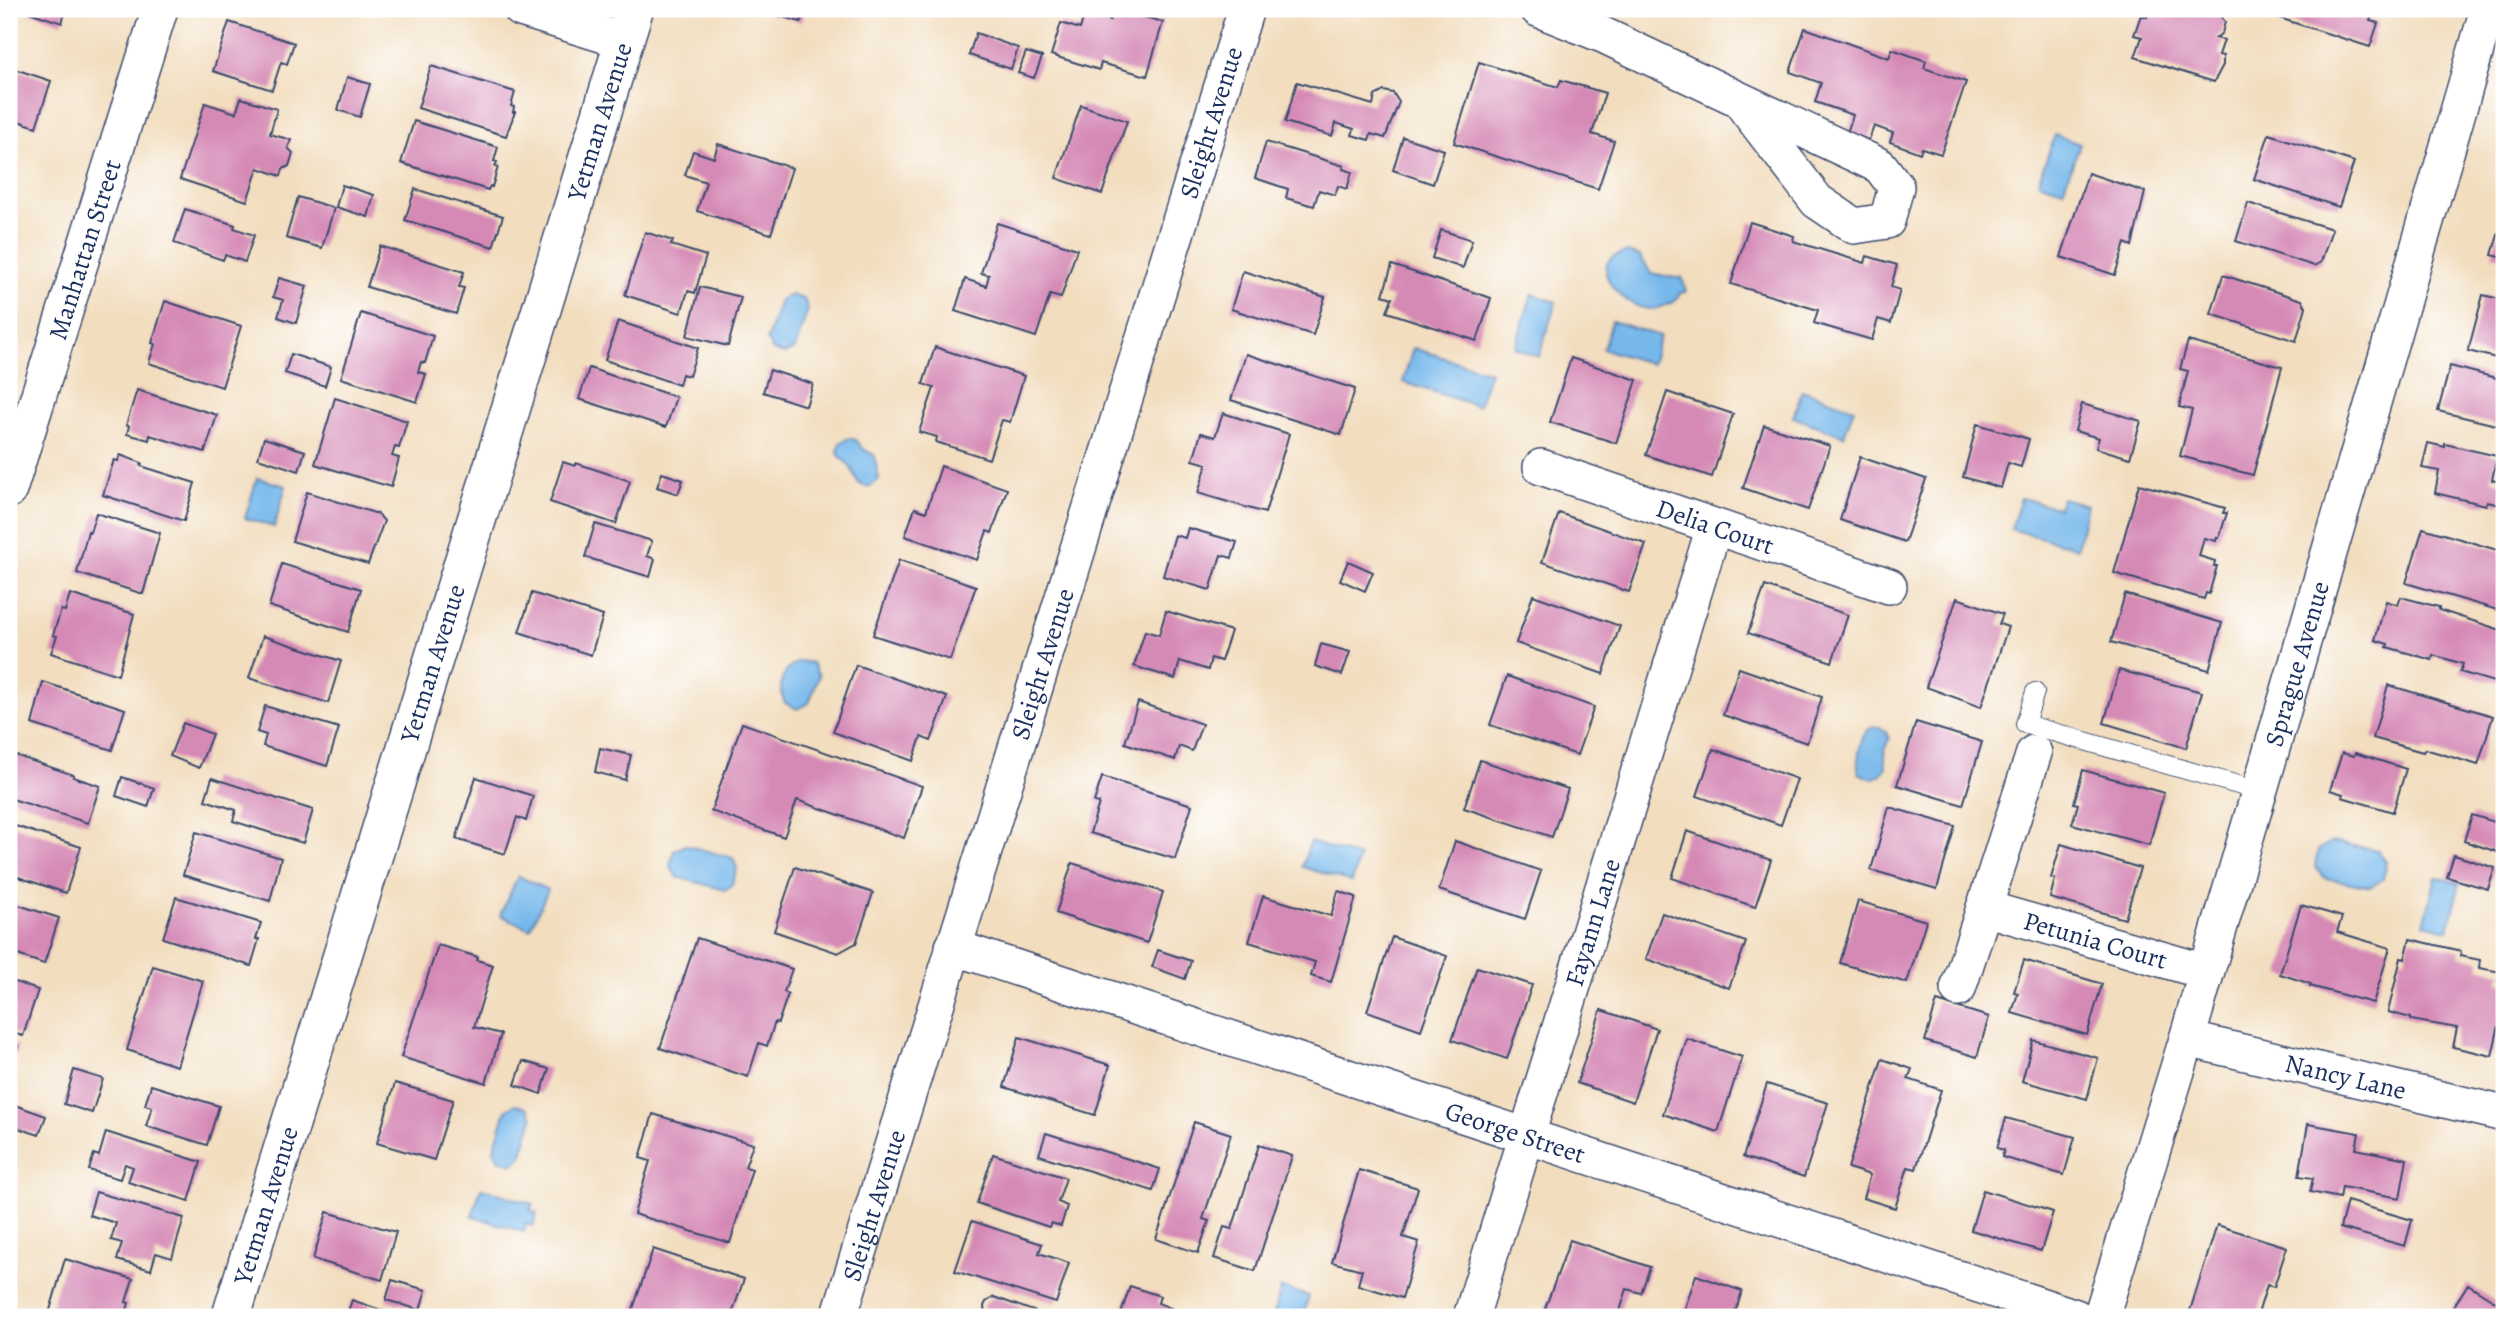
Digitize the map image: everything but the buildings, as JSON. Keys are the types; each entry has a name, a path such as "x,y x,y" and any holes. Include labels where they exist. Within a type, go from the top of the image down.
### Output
{"street":[{"name":"Manhattan Street","path":"9,490 160,9"},
{"path":"521,9 629,25"},
{"name":"Sleight Avenue","path":"839,1317 1246,9"},
{"path":"1538,9 1603,35 1740,101"},
{"name":"Sprague Avenue","path":"2101,1317 2187,1039 2488,9"},
{"name":"Yetman Avenue","path":"231,1317 629,25"},
{"name":"Delia Court","path":"1541,467 1889,586"},
{"name":"Fayann Lane","path":"1471,1317 1714,527"},
{"path":"1958,989 2034,753"},
{"name":"Petunia Court","path":"1984,908 2206,972"},
{"name":"George Street","path":"953,947 2076,1317"},
{"name":"Nancy Lane","path":"2187,1039 2504,1114"}],"lane":[{"path":"2035,692 2025,724 2259,791"}],"water":[{"path":"2055,135 2080,144 2063,190 2038,182"},
{"path":"1627,252 1640,256 1651,273 1682,277 1686,292 1680,293 1671,303 1656,309 1630,302 1611,285 1606,275 1607,265 1613,257"},
{"path":"1532,294 1556,302 1539,357 1515,348"},
{"path":"790,295 804,299 808,309 795,349 784,354 772,350 767,340 780,300"},
{"path":"1612,321 1660,336 1652,364 1603,349"},
{"path":"1413,348 1490,372 1478,406 1403,382"},
{"path":"1802,390 1854,408 1844,436 1793,417"},
{"path":"849,438 856,440 863,449 874,455 879,479 871,486 860,484 851,468 838,454 840,443"},
{"path":"257,478 286,486 274,527 245,518"},
{"path":"2021,498 2059,508 2062,498 2087,505 2077,548 2011,529"},
{"path":"799,661 812,663 819,675 809,703 797,709 785,703 781,684 788,669"},
{"path":"1880,727 1889,739 1884,750 1886,768 1872,779 1859,773 1859,750 1866,732"},
{"path":"1310,842 1359,857 1352,882 1302,867"},
{"path":"2331,842 2378,850 2386,862 2383,879 2371,887 2325,878 2315,867 2318,850"},
{"path":"685,845 733,858 737,868 732,885 725,890 677,877 670,866 674,851"},
{"path":"518,876 548,890 530,929 500,915"},
{"path":"2436,877 2460,883 2448,930 2424,924"},
{"path":"515,1104 528,1108 533,1118 521,1157 513,1164 498,1159 494,1149 506,1110"},
{"path":"481,1188 533,1204 530,1210 537,1213 533,1226 526,1224 524,1232 472,1216"},
{"path":"1281,1288 1309,1296 1303,1317 1273,1317"}]}
